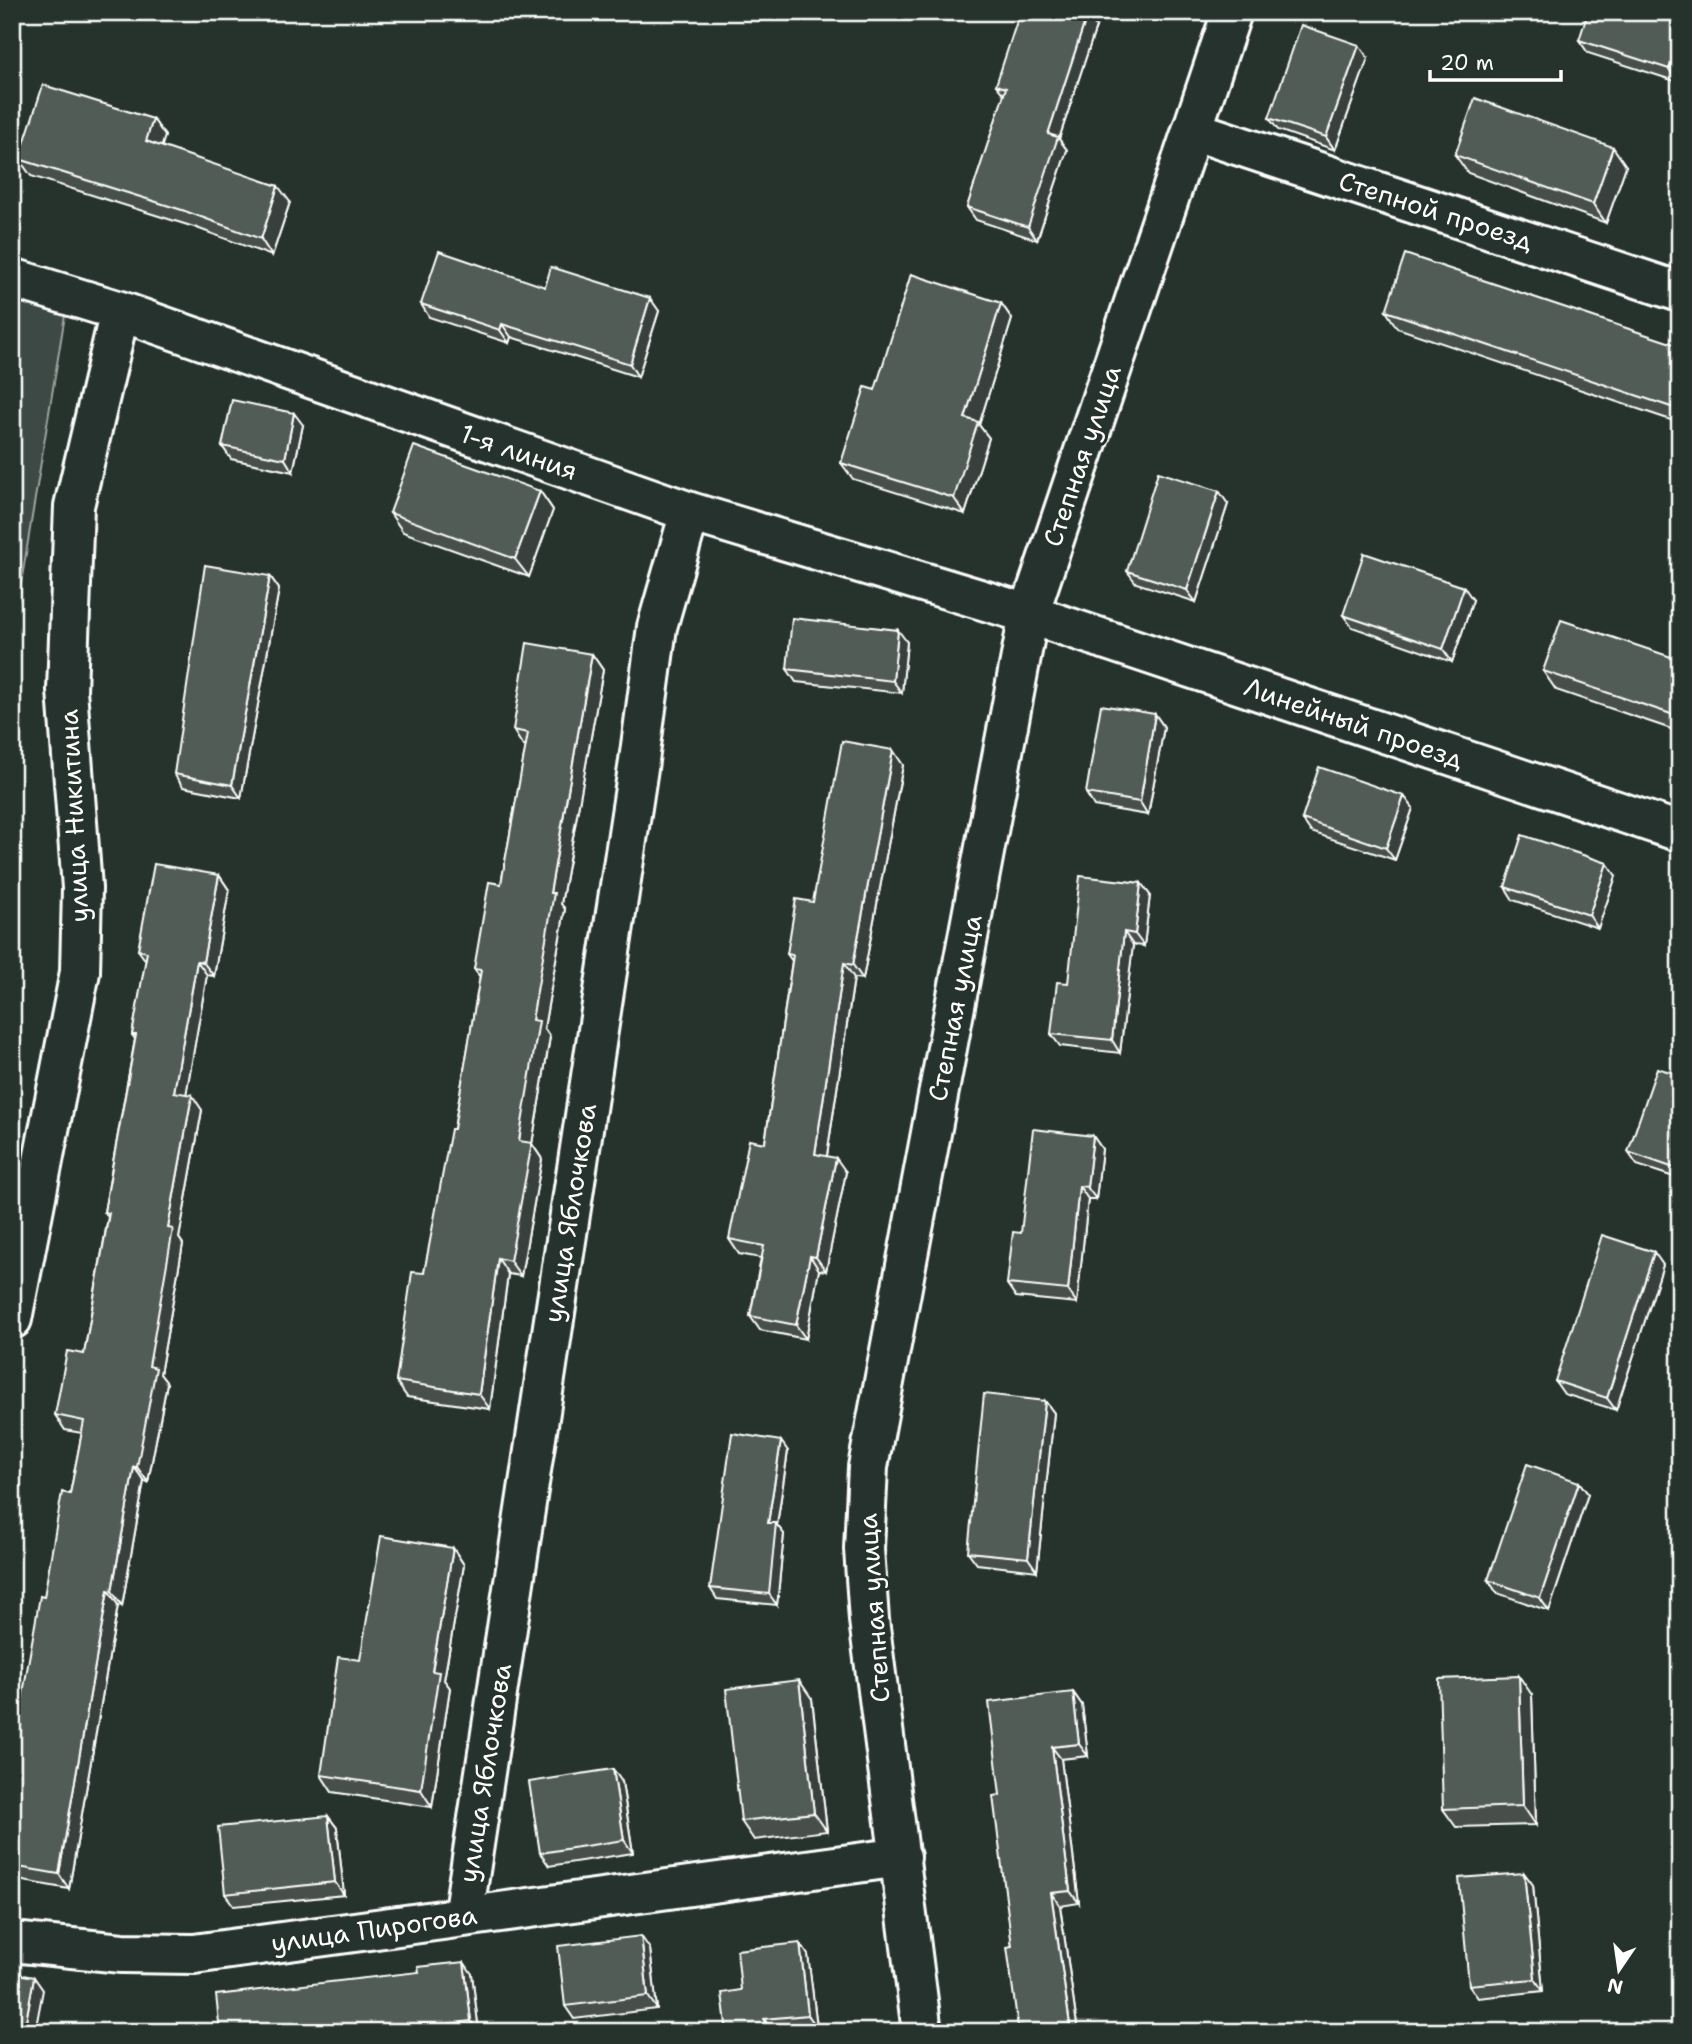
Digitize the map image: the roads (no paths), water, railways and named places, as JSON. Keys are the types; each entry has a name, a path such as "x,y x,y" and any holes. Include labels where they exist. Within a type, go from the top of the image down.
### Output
{"street":[{"name":"Степная улица","path":"922,2032 869,1620 864,1549 868,1467 1029,614 1232,12"},
{"name":"Степной проезд","path":"1192,130 1680,292"},
{"name":"1-я линия","path":"12,278 120,312 690,512 1029,614"},
{"name":"улица Никитина","path":"12,1319 80,972 82,888 67,690 74,506 120,312"},
{"name":"улица Яблочкова","path":"463,1917 638,768 657,627 690,512"},
{"name":"Линейный проезд","path":"1029,614 1680,832"},
{"name":"улица Пирогова","path":"12,1941 122,1954 194,1954 901,1857"}]}
